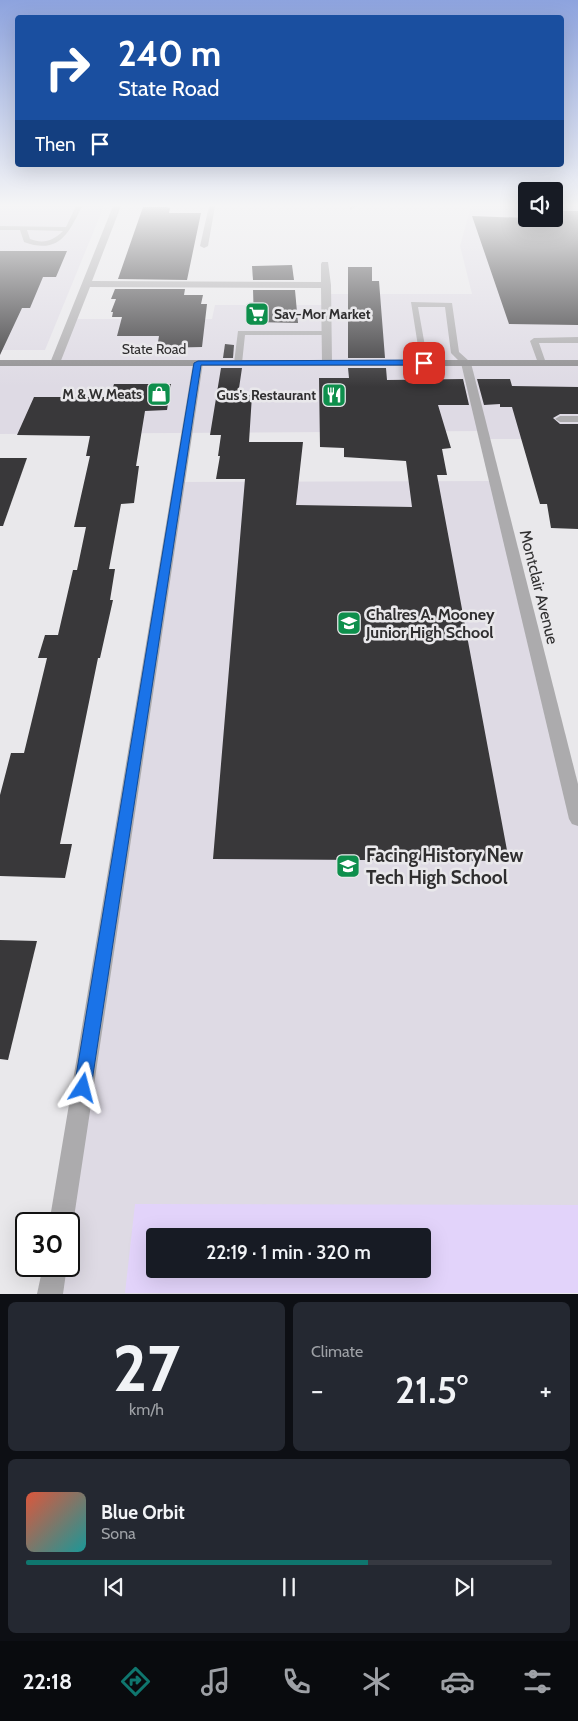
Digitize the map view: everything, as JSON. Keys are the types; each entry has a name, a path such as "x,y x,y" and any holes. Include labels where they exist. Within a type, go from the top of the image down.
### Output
{"main road":[{"name":"State Road","path":"0,362 578,363"}],"street":[{"path":"55,363 93,266"},
{"path":"325,266 327,363"},
{"path":"86,284 326,285"},
{"path":"63,1212 198,363"},
{"name":"Montclair Avenue","path":"466,363 578,819"},
{"path":"50,1294 52,1277"}],"lane":[{"path":"424,363 414,304 449,305 455,353 466,363"},
{"path":"238,363 241,333 326,333"},
{"path":"542,363 534,340 578,340"},
{"path":"560,419 578,420"}],"shaded area":[{"path":"0,266 79,266 45,350 0,350"},
{"path":"465,266 578,266 578,439 485,439 482,431 0,434 0,363 55,363 73,319 212,319 215,305 326,305 326,294 472,294"},
{"name":"Facing History New Tech High School","path":"495,481 578,819 578,1293 50,1294 53,1277 80,1277 80,1212 71,1212 179,482"},
{"path":"135,1204 578,1205 578,1293 125,1293"}],"building":[{"path":"0,266 60,266 56,277 43,277 30,308 22,308 0,355"},
{"path":"122,266 190,266 187,280 118,279"},
{"path":"252,266 292,266 294,280 253,280"},
{"path":"489,266 578,266 578,325 509,324"},
{"path":"348,267 372,267 372,281 379,281 385,358 348,358"},
{"path":"115,289 185,289 184,295 203,295 201,304 207,304 202,347 157,348 159,336 117,336 122,317 112,317 113,312 111,312 116,299 111,299"},
{"path":"253,290 295,290 298,323 254,322"},
{"path":"225,344 234,345 233,358 223,358"},
{"name":"Chalres A. Mooney Junior High School","path":"221,368 242,368 238,395 252,395 249,442 303,442 296,505 412,507 406,461 344,457 344,448 320,447 319,378 349,378 348,368 386,368 387,380 463,379 469,405 438,405 451,448 442,449 447,475 437,475 509,861 213,859 245,479 216,479 221,435 210,435"},
{"path":"477,379 510,379 512,386 578,387 578,414 560,414 553,418 560,424 578,424 578,529 551,528 547,504 540,504 512,407 500,407 500,404 484,405"},
{"path":"114,384 171,384 167,410 145,411 136,466 139,466 134,503 121,504 109,569 115,569 110,600 113,600 100,658 98,658 60,844 72,844 65,878 0,876 0,795 11,753 24,753 47,658 38,658 45,635 58,635 73,570 77,570 86,527 74,527 90,456 86,456 90,436 17,435 34,397 110,397"},
{"path":"0,458 27,458 3,526 0,526"},
{"path":"0,940 37,941 8,1060 0,1059"}],"place":[{"name":"Sav-Mor Market","path":"257,314"},
{"name":"M & W Meats","path":"159,394"},
{"name":"Gus's Restaurant","path":"334,395"},
{"name":"Chalres A. Mooney Junior High School","path":"349,623"},
{"name":"Facing History New Tech High School","path":"348,866"}],"route":[{"path":"83,1088 198,363 424,363"}]}
